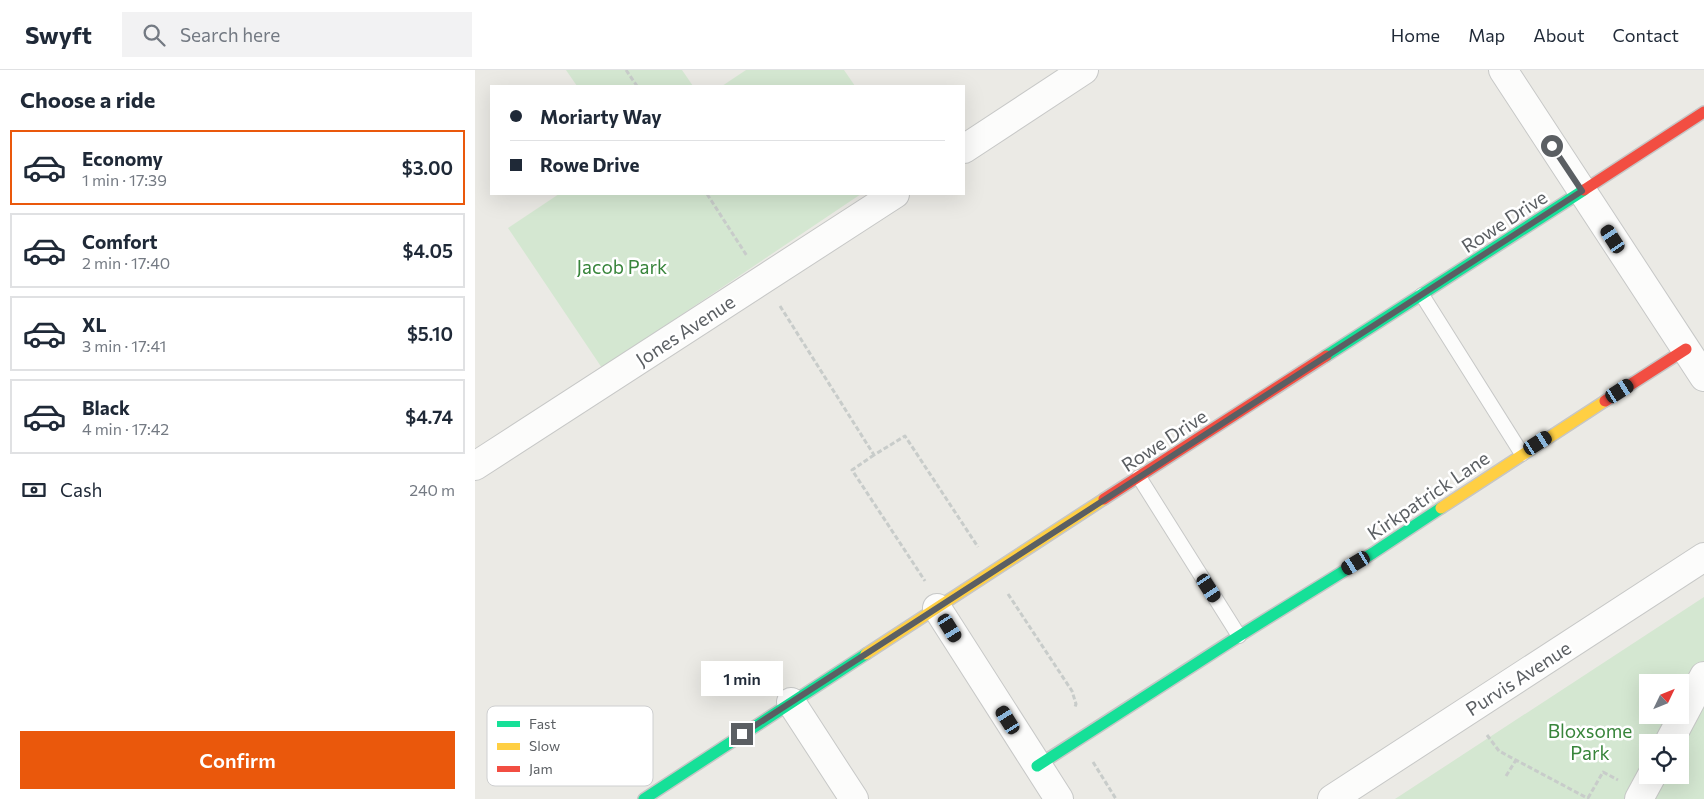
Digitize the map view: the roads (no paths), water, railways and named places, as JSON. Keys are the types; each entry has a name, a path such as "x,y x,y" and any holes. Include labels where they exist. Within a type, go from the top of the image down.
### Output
{"street":[{"path":"965,147 1084,70"},
{"path":"1503,70 1704,377"},
{"name":"Rowe Drive","path":"644,799 1704,112"},
{"name":"Jones Avenue","path":"475,466 893,195"},
{"name":"Kirkpatrick Lane","path":"1037,766 1239,636 1373,553 1685,349"},
{"name":"Purvis Avenue","path":"1332,799 1704,558"},
{"path":"937,608 1059,799"},
{"path":"1673,734 1704,676"},
{"path":"791,702 854,799"}],"lane":[{"path":"1422,295 1522,454"},
{"path":"1139,477 1239,636"}],"park label":[{"name":"Jacob Park","path":"622,266"},
{"name":"Bloxsome Park","path":"1590,741"}]}
